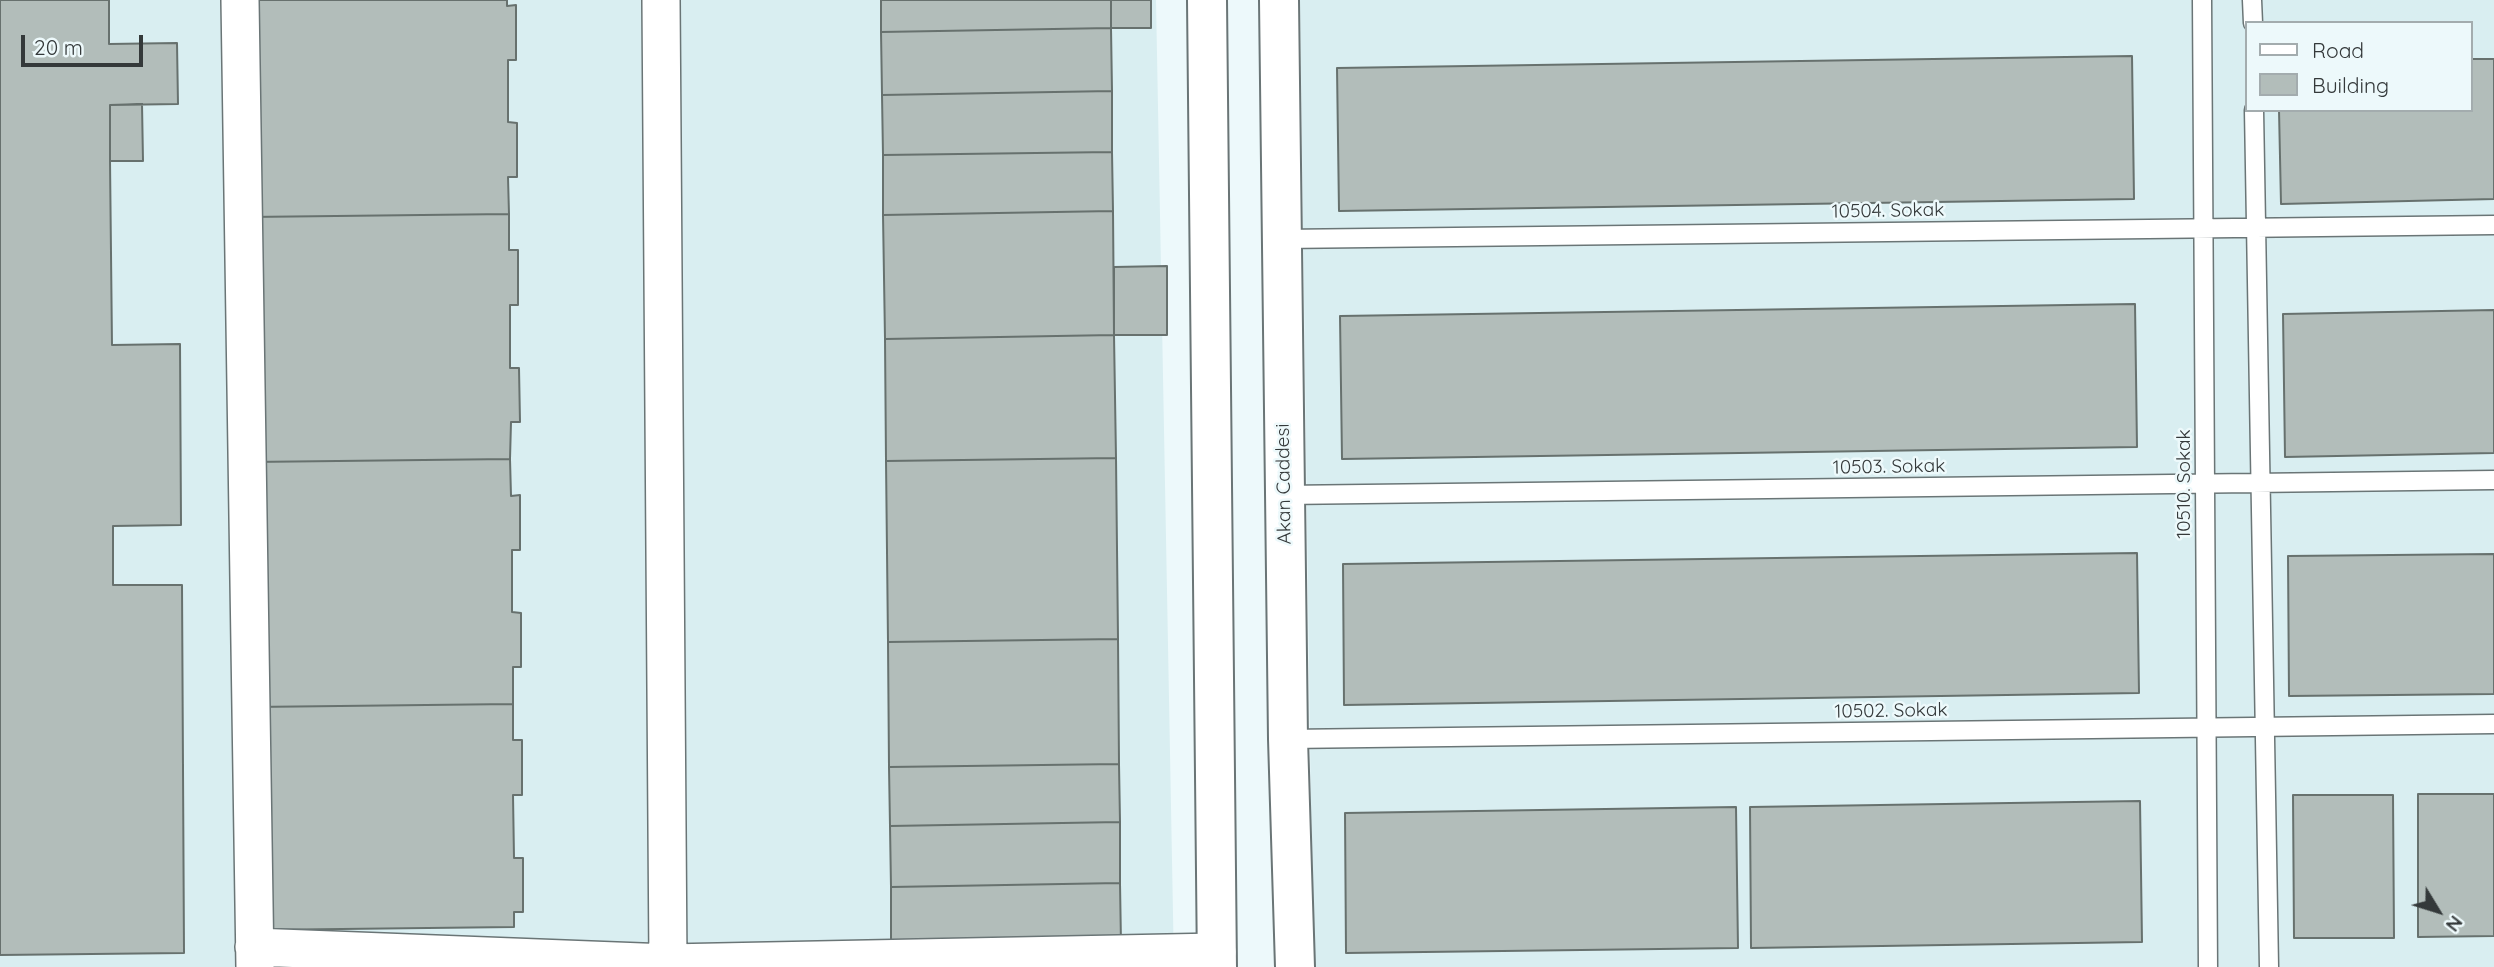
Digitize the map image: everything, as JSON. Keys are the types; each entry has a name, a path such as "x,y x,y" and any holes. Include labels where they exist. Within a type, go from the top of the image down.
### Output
{"street":[{"path":"240,0 254,957 668,963 1217,960 1207,0"},
{"path":"661,0 668,963"},
{"name":"Akan Caddesi","path":"1279,0 1288,739 1295,967"}],"lane":[{"name":"10510. Sokak","path":"2202,0 2208,967"},
{"path":"2252,0 2253,21"},
{"path":"2255,112 2269,967"},
{"name":"10504. Sokak","path":"1282,239 2494,225"},
{"name":"10503. Sokak","path":"1284,495 2494,480"},
{"name":"10502. Sokak","path":"1288,739 2494,724"}],"shaded area":[{"path":"0,0 1156,0 1174,967 0,967"},
{"path":"1300,0 2494,0 2494,967 1313,967"}],"building":[{"path":"0,0 109,0 109,44 177,43 178,104 110,105 110,161 112,345 180,344 181,525 113,526 113,585 182,585 184,953 0,955"},
{"path":"247,0 507,0 507,6 516,5 516,60 508,60 508,122 517,123 517,177 508,177 509,214 249,217"},
{"path":"881,0 1111,0 1111,28 881,32"},
{"path":"1111,0 1151,0 1151,28 1111,28"},
{"path":"1111,28 1112,91 882,95 881,32"},
{"path":"2132,56 2134,199 1339,211 1337,68"},
{"path":"2473,59 2494,59 2494,199 2281,204 2279,112 2473,112"},
{"path":"1112,91 1112,152 883,155 882,95"},
{"path":"142,104 143,161 110,161 110,105"},
{"path":"1112,152 1113,211 883,215 883,155"},
{"path":"1113,211 1114,335 885,339 883,215"},
{"path":"509,214 509,250 518,250 518,305 510,305 510,368 519,368 520,422 511,422 510,459 251,462 249,217"},
{"path":"1167,266 1167,335 1114,335 1114,267"},
{"path":"2135,304 2137,447 1342,459 1340,316"},
{"path":"2494,310 2494,453 2285,457 2283,314"},
{"path":"1114,335 1116,458 886,461 885,339"},
{"path":"1116,458 1118,639 888,642 886,461"},
{"path":"510,459 511,496 520,495 520,550 512,550 512,612 521,613 521,667 513,667 513,704 253,707 251,462"},
{"path":"2137,553 2139,693 1344,705 1343,564"},
{"path":"2494,554 2494,694 2289,696 2288,556"},
{"path":"1118,639 1119,764 889,767 888,642"},
{"path":"513,704 513,740 522,740 522,795 513,795 514,858 523,858 523,912 514,912 514,927 256,930 253,707"},
{"path":"1119,764 1120,822 890,826 889,767"},
{"path":"2418,794 2494,794 2494,936 2418,937"},
{"path":"2293,795 2393,795 2394,938 2294,938"},
{"path":"2140,801 2142,942 1751,948 1750,807"},
{"path":"1736,807 1738,948 1346,953 1345,813"},
{"path":"1120,822 1120,883 891,887 890,826"},
{"path":"1120,883 1121,944 891,947 891,887"}]}
